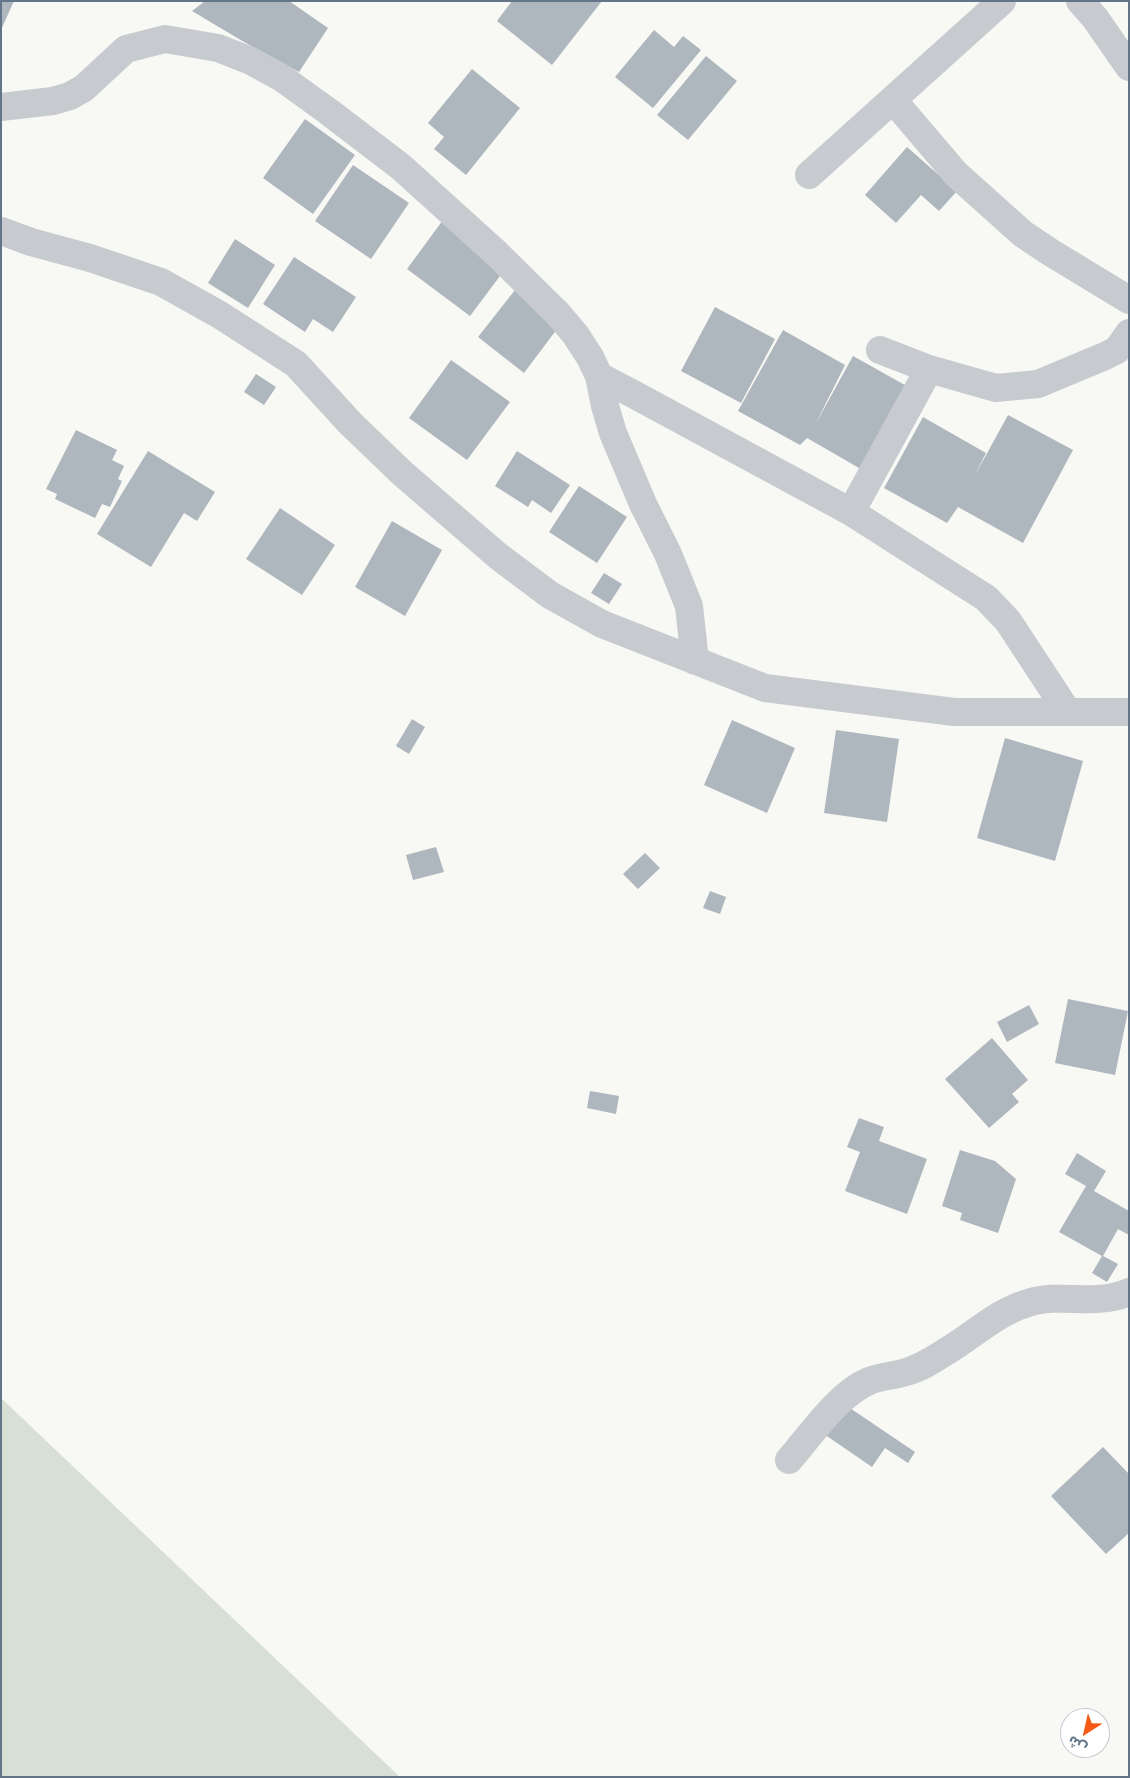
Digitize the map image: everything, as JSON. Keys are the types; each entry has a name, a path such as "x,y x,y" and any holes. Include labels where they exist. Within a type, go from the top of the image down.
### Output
{"street":[{"path":"809,175 1002,1"},
{"path":"1080,1 1095,18 1129,67"},
{"path":"1,107 53,101 70,96 84,88 126,49 165,39 218,48 251,60 282,78 401,167 495,252 563,320 584,347 599,376 613,433 643,504 668,554 689,606 696,661"},
{"path":"893,100 956,174 1023,234 1129,300"},
{"path":"1,231 161,282 220,315 296,364 350,423 402,473 498,556 550,595 602,624 765,688 954,712 1129,712"},
{"path":"880,350 929,369 996,388 1038,384 1117,350 1129,333"},
{"path":"851,512 929,369"},
{"path":"599,376 851,512 986,598 1008,621 1067,711"},
{"path":"789,1460 850,1392 868,1381 909,1372 919,1367 949,1350 1000,1315 1026,1303 1042,1299 1098,1300 1120,1297 1129,1292"}],"shaded area":[{"path":"1,1398 400,1777 1,1777"}],"building":[{"path":"1,1 14,1 1,30"},
{"path":"205,1 289,1 328,28 299,72 192,11"},
{"path":"512,1 602,1 552,65 497,21"},
{"path":"654,30 674,47 683,36 701,50 653,108 615,77"},
{"path":"706,56 737,81 688,140 657,115"},
{"path":"472,69 520,108 466,175 434,149 444,137 428,123"},
{"path":"305,119 355,155 313,214 263,178"},
{"path":"907,147 957,191 939,211 921,195 896,223 865,195"},
{"path":"353,165 409,203 371,259 315,221"},
{"path":"443,220 506,268 470,316 407,269"},
{"path":"235,239 275,265 248,308 208,283"},
{"path":"294,257 356,297 333,332 313,319 305,332 263,304"},
{"path":"515,290 560,325 524,373 478,337"},
{"path":"715,307 775,339 741,403 681,371"},
{"path":"783,330 845,365 815,425 853,356 912,389 866,472 807,438 800,445 738,411"},
{"path":"451,360 510,402 467,460 409,418"},
{"path":"256,374 276,387 264,405 244,392"},
{"path":"1008,415 1073,450 1023,543 958,507 947,523 884,488 923,417 986,453 974,477"},
{"path":"76,430 117,450 112,460 124,466 118,479 122,481 110,507 102,504 95,518 55,499 57,494 46,489"},
{"path":"148,451 215,492 197,521 184,513 151,567 97,534"},
{"path":"517,451 570,485 551,513 532,500 528,507 495,486"},
{"path":"579,486 627,517 597,563 549,532"},
{"path":"280,508 335,545 302,595 246,559"},
{"path":"392,521 442,550 405,616 355,587"},
{"path":"604,573 622,584 609,604 591,593"},
{"path":"412,719 425,727 409,754 396,746"},
{"path":"732,720 795,748 767,813 704,785"},
{"path":"836,730 899,739 887,822 824,813"},
{"path":"1005,738 1083,761 1055,861 977,838"},
{"path":"436,847 444,872 413,880 406,855"},
{"path":"645,853 660,868 638,889 623,874"},
{"path":"710,891 726,897 720,914 703,908"},
{"path":"1068,999 1128,1011 1115,1075 1055,1063"},
{"path":"1029,1005 1039,1024 1007,1042 997,1022"},
{"path":"992,1038 1028,1080 1012,1094 1019,1102 989,1128 945,1079"},
{"path":"590,1091 619,1096 616,1114 587,1108"},
{"path":"859,1118 884,1127 879,1141 927,1159 907,1214 845,1191 860,1152 847,1147"},
{"path":"960,1150 995,1161 1016,1179 998,1233 960,1220 962,1213 942,1206"},
{"path":"1077,1153 1106,1171 1094,1191 1129,1211 1129,1235 1118,1229 1103,1256 1118,1264 1107,1282 1092,1273 1102,1256 1059,1232 1086,1186 1065,1174"},
{"path":"841,1402 915,1452 908,1463 885,1448 872,1467 821,1432"},
{"path":"1103,1447 1129,1474 1129,1533 1106,1554 1051,1496"}]}
